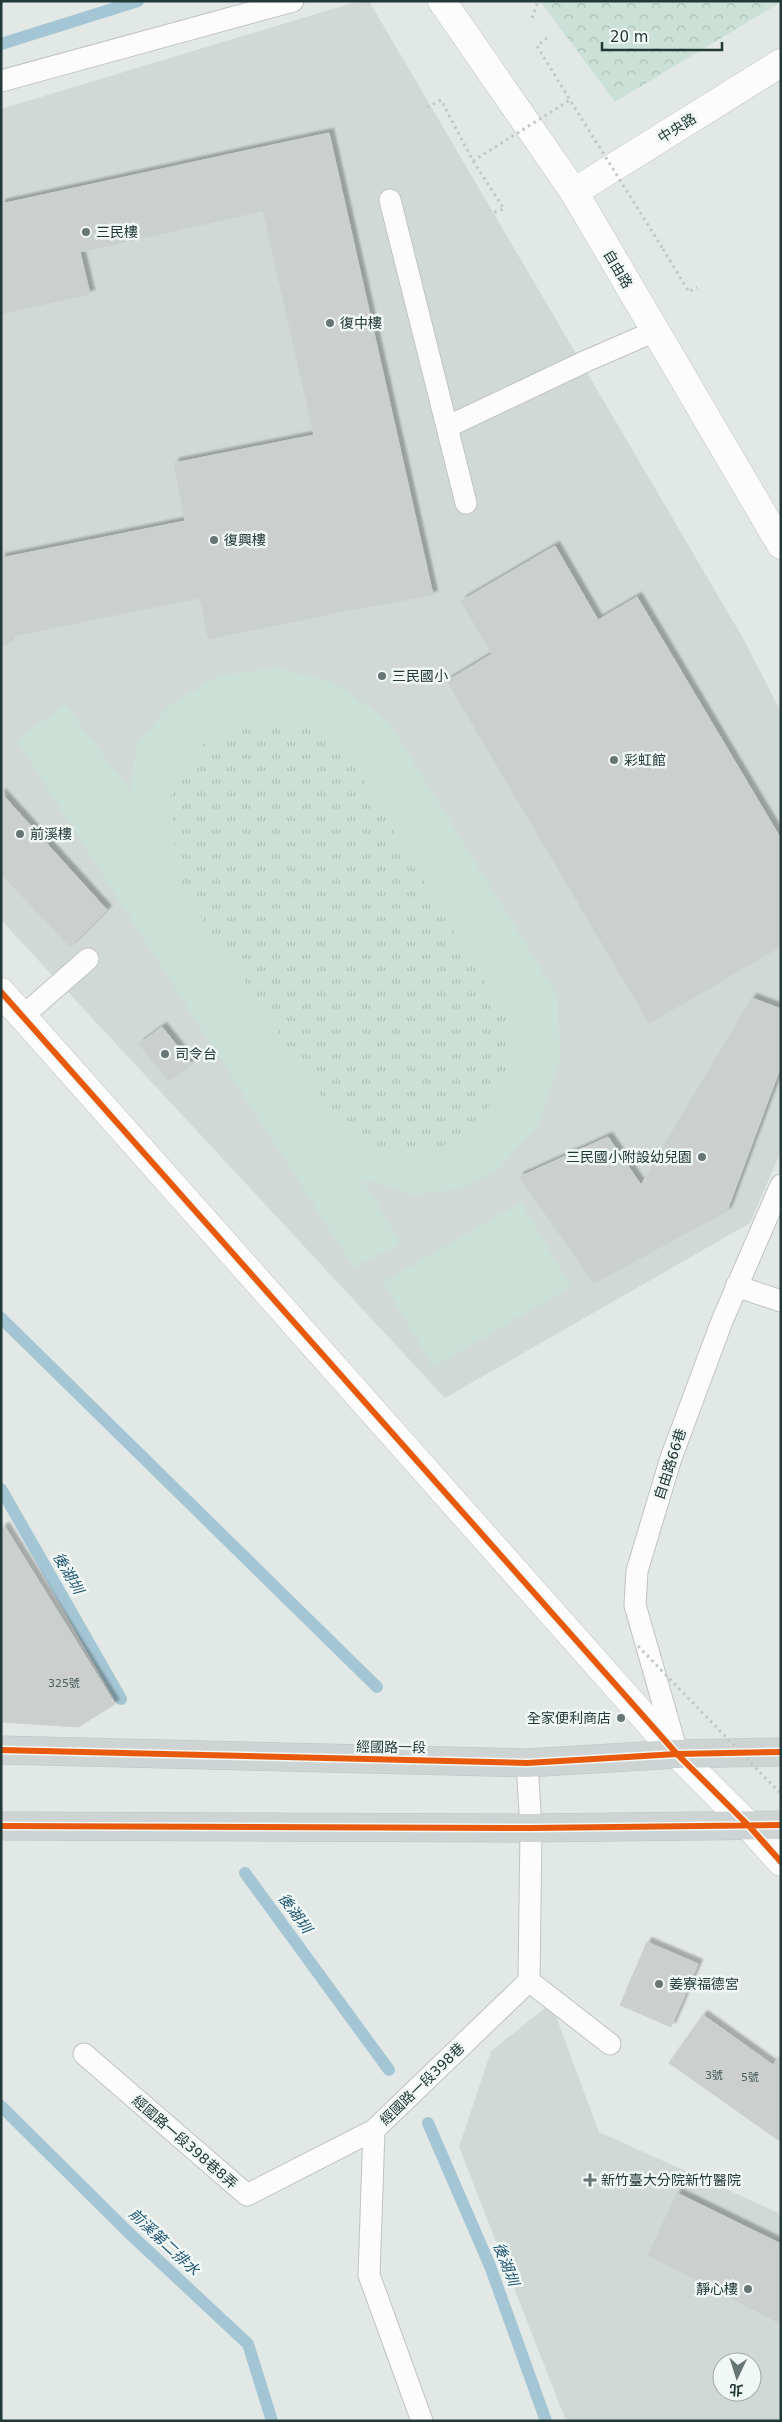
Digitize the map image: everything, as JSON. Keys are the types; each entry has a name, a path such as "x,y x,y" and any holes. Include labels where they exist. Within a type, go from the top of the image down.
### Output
{"main road":[{"name":"經國路一段","path":"1,1750 527,1763 677,1754 781,1752"},
{"path":"1,1826 531,1828 781,1825"}],"street":[{"name":"自由路","path":"442,1 574,192 781,545"},
{"name":"中央路","path":"574,192 781,63"},
{"path":"1,992 677,1754 749,1826 781,1862"}],"lane":[{"path":"1,81 293,1"},
{"path":"390,200 466,503"},
{"path":"447,427 584,362 655,331"},
{"path":"23,1016 88,959"},
{"name":"自由路66巷","path":"677,1754 635,1605 637,1571 671,1458 736,1286 781,1184"},
{"path":"736,1286 781,1301"},
{"path":"527,1763 531,1828 529,1981 610,2044"},
{"name":"經國路一段398巷","path":"422,2421 369,2275 374,2130 529,1981"},
{"name":"經國路一段398巷8弄","path":"84,2054 247,2195 374,2130"}],"path":[{"path":"532,18 538,1"},
{"path":"547,38 537,46 689,292 697,287"},
{"path":"427,107 441,100 472,161 504,209 492,213"},
{"path":"472,161 570,100"},
{"path":"638,1646 781,1794"}],"shaded area":[{"name":"三民國小","path":"359,1 369,1 744,640 781,712 781,1151 750,1223 445,1398 1,920 1,109"},
{"name":"新竹臺大分院新竹醫院","path":"551,2003 599,2132 781,2214 781,2421 566,2421 459,2147 491,2051"}],"green space":[{"path":"540,1 781,1 781,2 615,102"},
{"path":"279,668 331,681 387,719 558,996 560,1061 539,1125 499,1169 459,1190 413,1194 363,1180 401,1244 354,1268 17,741 65,704 130,791 138,741 170,705 220,675","holes":["234,723 297,723 345,750 506,1018 509,1067 485,1116 440,1149 374,1147 333,1114 178,883 170,798 195,750"]},
{"path":"234,723 297,723 345,750 506,1018 509,1067 485,1116 439,1149 374,1147 333,1114 178,883 170,798 195,750"},
{"path":"521,1202 571,1287 433,1367 383,1282"}],"building":[{"name":"復中樓","path":"329,133 433,595 350,610 314,435 249,150"},
{"name":"三民樓","path":"249,150 263,211 80,252 90,294 1,314 1,204"},
{"name":"復興樓","path":"314,435 350,610 208,639 200,598 14,636 1,648 1,558 185,521 174,463"},
{"name":"彩虹館","path":"555,546 598,620 637,597 781,839 781,946 649,1023 447,681 492,654 461,601"},
{"name":"前溪樓","path":"1,793 107,910 70,947 1,874"},
{"name":"三民國小附設幼兒園","path":"752,998 781,1009 781,1066 727,1211 594,1283 519,1177 608,1137 641,1185"},
{"name":"司令台","path":"162,1027 191,1063 168,1081 139,1044"},
{"path":"5,1527 115,1704 78,1727 1,1722 1,1529"},
{"name":"姜寮福德宮","path":"647,1942 698,1964 671,2027 620,2005"},
{"path":"703,2015 773,2065 781,2054 781,2142 669,2063"},
{"name":"靜心樓","path":"677,2193 781,2244 781,2324 648,2255"}],"waterway":[{"path":"1,44 138,1"},
{"path":"1,1318 377,1687"},
{"name":"後湖圳","path":"1,1489 121,1699"},
{"name":"後湖圳","path":"245,1873 389,2070"},
{"name":"前溪第二排水","path":"1,2106 128,2232 248,2344 272,2421"},
{"name":"後湖圳","path":"428,2123 490,2266 546,2421"}],"cycle path":[{"path":"1,992 677,1754 749,1826 781,1862"},
{"path":"1,1750 527,1763 677,1754 781,1752"},
{"path":"1,1826 531,1828 781,1825"}],"place":[{"name":"三民樓","path":"86,232"},
{"name":"復中樓","path":"330,323"},
{"name":"復興樓","path":"214,540"},
{"name":"三民國小","path":"382,676"},
{"name":"彩虹館","path":"614,760"},
{"name":"前溪樓","path":"20,834"},
{"name":"司令台","path":"165,1054"},
{"name":"三民國小附設幼兒園","path":"702,1157"},
{"name":"全家便利商店","path":"621,1718"},
{"name":"姜寮福德宮","path":"659,1984"},
{"name":"新竹臺大分院新竹醫院","path":"590,2180"},
{"name":"靜心樓","path":"748,2289"}]}
